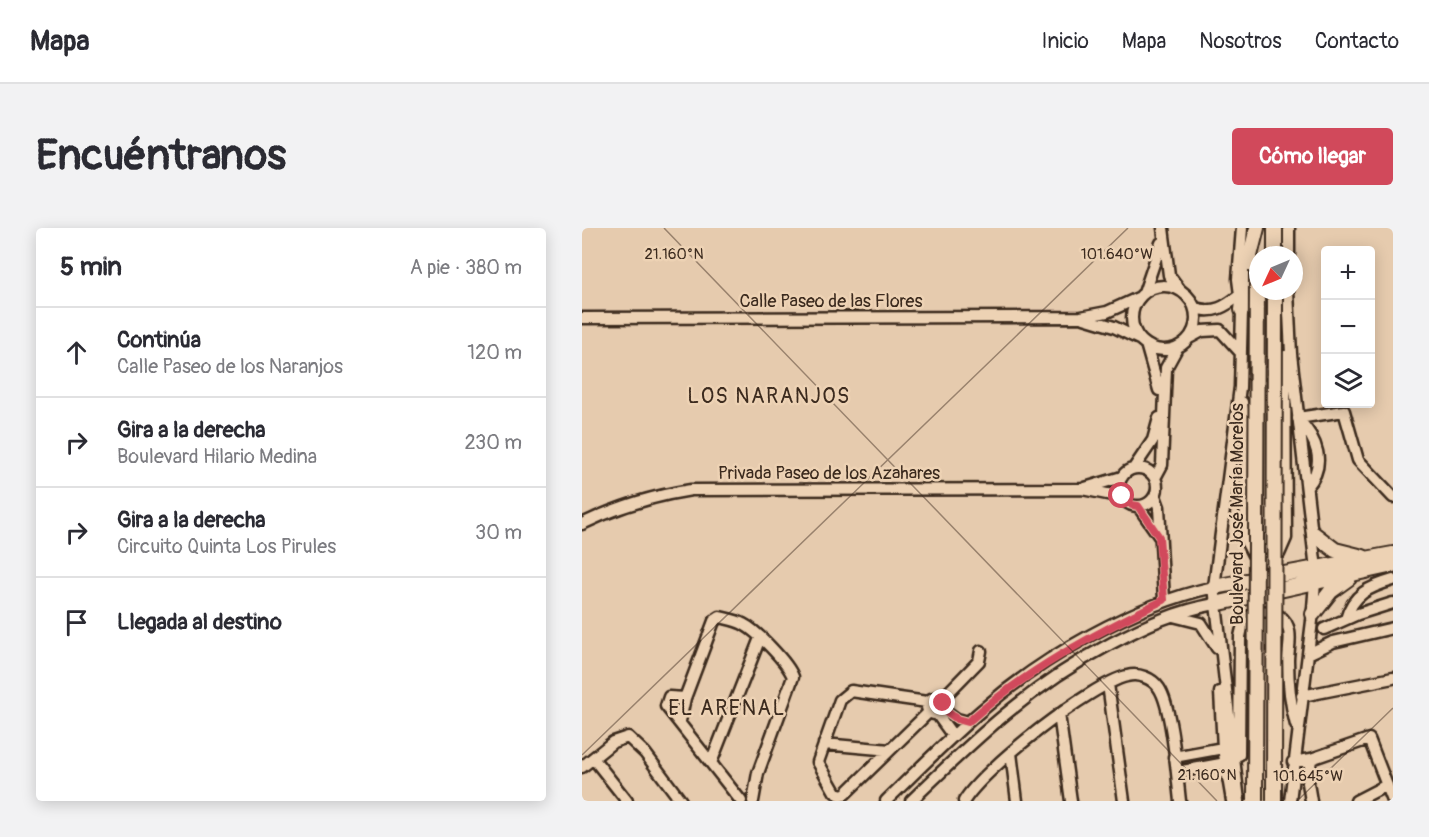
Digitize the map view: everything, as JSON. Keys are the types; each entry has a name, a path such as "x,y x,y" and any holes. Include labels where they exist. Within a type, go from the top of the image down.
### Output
{"main road":[{"name":"Boulevard José María Morelos","path":"1257,228 1257,246"},
{"path":"1242,310 1247,268 1257,228"},
{"path":"1275,228 1275,246"},
{"name":"Boulevard José María Morelos","path":"1255,801 1257,300"},
{"name":"Boulevard José María Morelos","path":"1274,801 1275,300"},
{"path":"1314,534 1335,550 1374,558"},
{"path":"1214,587 1393,554"},
{"path":"1215,604 1315,584 1393,565"},
{"path":"1313,618 1331,591 1363,571"}],"street":[{"path":"1238,772 1223,680 1214,587 1240,387 1242,228"},
{"path":"1289,228 1289,246"},
{"path":"1163,232 1169,275 1195,308 1208,311 1220,309 1240,295"},
{"path":"1155,496 1151,501 1138,506 1132,505 1122,496 1119,483 1122,477 1134,468 1153,440 1160,410 1159,386 1132,318 1163,232"},
{"path":"1142,295 1158,286 1180,291"},
{"name":"Calle Paseo de las Flores","path":"582,318 1081,317 1107,312 1142,295"},
{"path":"1240,387 1247,438 1245,539 1253,555 1266,561 1279,554 1286,538 1285,348 1288,300"},
{"path":"1288,304 1298,418 1314,534 1316,569 1313,618 1292,768 1290,801"},
{"path":"1189,339 1196,319 1195,308"},
{"path":"1220,309 1220,330 1241,353"},
{"name":"Calle Paseo de las Flores","path":"1081,317 1114,327 1143,342"},
{"path":"1164,600 1159,507 1155,496 1155,478 1162,465 1166,368 1177,348 1189,339 1202,331 1220,330"},
{"path":"1143,342 1158,350 1177,348"},
{"path":"1298,418 1344,411 1358,460 1393,497"},
{"path":"1134,468 1142,468 1155,478"},
{"name":"Privada Paseo de los Azahares","path":"1082,489 1122,477"},
{"name":"Privada Paseo de los Azahares","path":"582,524 624,505 658,495 691,490 1082,489 1122,496"},
{"path":"1138,506 1159,537"},
{"path":"1344,639 1342,621 1356,597 1375,585 1393,580"},
{"path":"886,801 968,722 1027,674 1105,629 1164,600 1214,587"},
{"path":"1324,629 1393,603"},
{"path":"911,801 978,735 1036,687 1097,651 1167,616 1215,604"},
{"path":"1239,801 1240,637 1242,626 1250,615 1264,611 1274,613 1281,616 1288,626 1289,689 1298,731"},
{"path":"1167,616 1201,623 1210,633 1222,661"},
{"path":"680,721 685,698 712,624 717,618 744,624 788,666 793,677 758,772 755,801"},
{"path":"1313,618 1324,629 1328,638 1327,644"},
{"path":"1308,654 1327,644 1393,628"},
{"path":"711,763 760,638"},
{"path":"968,722 957,719 935,707 851,691 845,693 840,699 818,765 840,795 845,794 935,707 979,661 981,651"},
{"path":"1027,674 1036,687"},
{"path":"964,801 1011,753 1059,714 1108,684 1136,675 1144,677 1159,688 1166,706 1180,801"},
{"path":"1302,696 1393,678"},
{"path":"1223,680 1220,703 1223,748 1232,801"},
{"path":"1108,684 1124,801"},
{"path":"685,698 671,696 665,702 668,709 680,721 741,801"},
{"path":"935,707 953,736"},
{"path":"1059,714 1071,801"},
{"path":"582,767 624,736 633,740 681,801"},
{"path":"1292,768 1369,739 1393,801"},
{"path":"824,744 890,750"},
{"path":"1174,757 1223,748"},
{"path":"1207,752 1208,765"},
{"path":"1011,753 1017,801"},
{"path":"593,758 627,801"},
{"path":"1311,759 1308,783 1311,801"},
{"path":"1177,772 1226,763"},
{"path":"1356,801 1387,785"}],"district":[{"name":"LOS NARANJOS","path":"769,396"},
{"name":"EL ARENAL","path":"727,708"}],"route":[{"path":"943,703 943,709 948,714 968,722 1027,674 1122,620 1164,600 1159,537 1138,506 1132,505 1122,496"}]}
